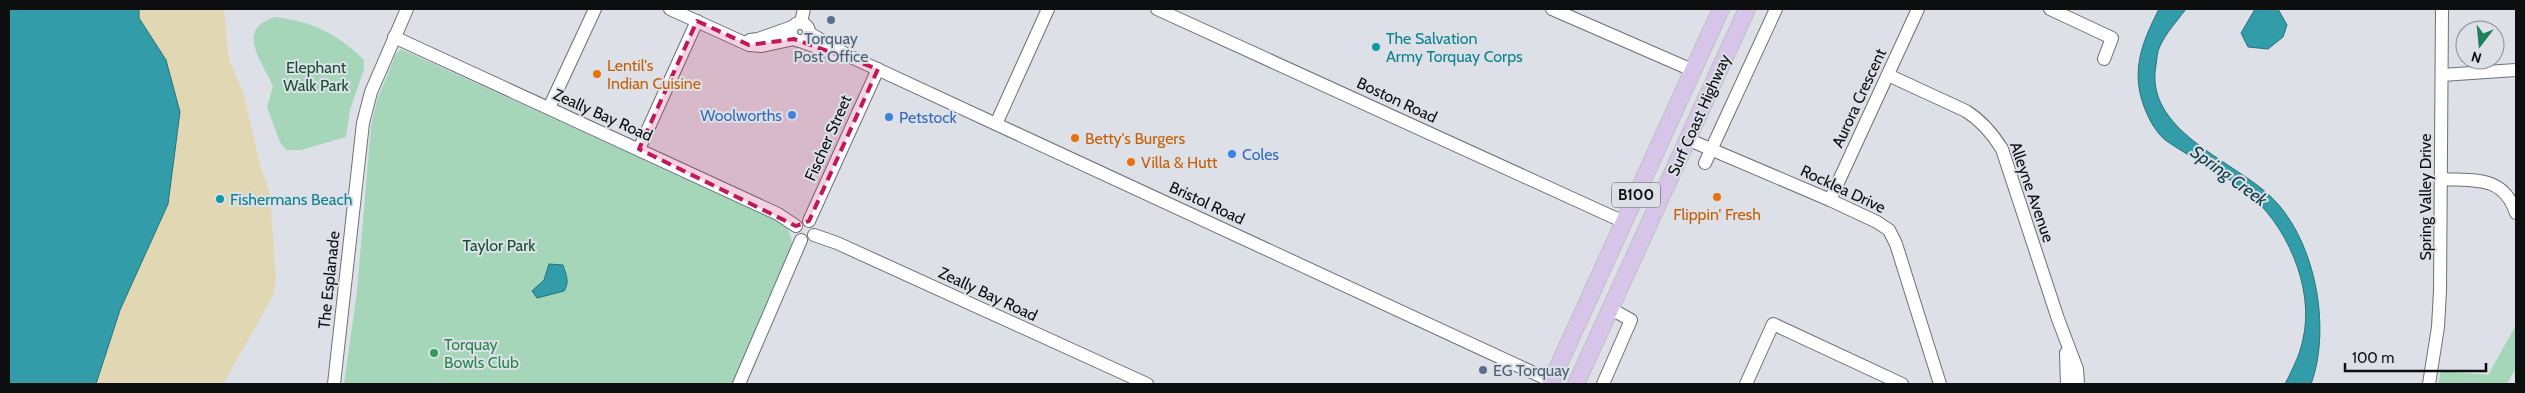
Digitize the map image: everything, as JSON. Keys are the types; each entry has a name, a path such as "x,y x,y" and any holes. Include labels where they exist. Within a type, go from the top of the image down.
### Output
{"main road":[{"name":"Surf Coast Highway","path":"1552,383 1721,9"},
{"name":"Surf Coast Highway","path":"1576,384 1747,9"},
{"path":"1692,70 1714,80"},
{"path":"1665,132 1687,139"}],"street":[{"name":"The Esplanade","path":"334,384 363,123 371,92 407,9"},
{"path":"549,108 594,9"},
{"path":"670,9 728,35 748,40 799,32 804,9"},
{"path":"996,124 1048,9"},
{"name":"Boston Road","path":"1157,9 1624,222"},
{"path":"1552,9 1692,70"},
{"path":"1705,163 1776,9"},
{"name":"Aurora Crescent","path":"1830,200 1918,9"},
{"path":"2050,9 2112,38 2104,59"},
{"name":"Spring Valley Drive","path":"2429,384 2438,327 2440,291 2442,9"},
{"path":"639,149 696,21"},
{"name":"Bristol Road","path":"799,32 1552,383"},
{"name":"Zeally Bay Road","path":"394,37 778,214 796,226"},
{"name":"Fischer Street","path":"809,221 878,69"},
{"path":"2442,75 2516,70"},
{"name":"Alleyne Avenue","path":"1888,75 1966,111 1977,118 1994,136 2002,149 2058,319 2077,369 2078,384"},
{"name":"Rocklea Drive","path":"1687,139 1830,200 1883,225 1893,237 1936,365 1940,384"},
{"path":"2442,180 2493,183 2505,191 2516,213"},
{"path":"802,221 809,221 815,228 814,235 811,239 801,240 795,232 796,226 802,221"},
{"name":"Zeally Bay Road","path":"814,235 837,243 1147,384"},
{"path":"739,384 801,240"},
{"path":"1603,384 1631,320 1611,309"},
{"name":"Alleyne Avenue","path":"2058,319 2067,355 2067,384"},
{"path":"1746,384 1773,324 1902,384"}],"highlighted area":[{"path":"697,21 749,45 794,39 878,69 809,221 796,226 639,149"}],"green space":[{"name":"Elephant Walk Park","path":"275,17 301,22 324,30 344,43 364,60 364,69 350,110 346,137 301,150 286,150 280,142 267,107 273,86 258,56 254,37 256,29 263,22"},
{"name":"Taylor Park","path":"401,49 783,223 792,241 789,260 732,384 344,384 357,291 371,126 377,100 396,54"},
{"path":"2516,325 2516,368 2507,384 2438,384 2441,371 2488,375"}],"sand":[{"name":"Fishermans Beach","path":"139,9 224,9 229,59 244,95 261,169 270,194 276,279 273,296 223,384 96,384 120,310 166,60 139,18"}],"water":[{"path":"9,9 139,9 139,18 166,60 180,112 168,204 120,310 96,384 9,384"},
{"name":"Spring Creek","path":"2159,9 2186,9 2165,36 2158,53 2156,87 2163,107 2176,125 2193,140 2268,194 2284,212 2298,233 2315,283 2319,310 2320,336 2317,361 2311,384 2285,384 2300,351 2306,319 2301,278 2285,238 2260,204 2236,184 2165,140 2156,130 2148,116 2139,88 2139,61 2147,36"},
{"path":"2255,9 2278,9 2287,25 2283,37 2268,49 2248,47 2241,33"},
{"path":"549,264 563,265 567,278 566,288 564,291 537,298 532,291 544,280"}],"place":[{"name":"Torquay Post Office","path":"831,20"},
{"name":"The Salvation Army Torquay Corps","path":"1376,47"},
{"name":"Lentil's Indian Cuisine","path":"597,74"},
{"name":"Woolworths","path":"792,115"},
{"name":"Petstock","path":"889,117"},
{"name":"Betty's Burgers","path":"1075,138"},
{"name":"Coles","path":"1232,154"},
{"name":"Villa & Hutt","path":"1131,162"},
{"name":"Flippin' Fresh","path":"1717,197"},
{"name":"Fishermans Beach","path":"220,199"},
{"name":"Torquay Bowls Club","path":"434,353"},
{"name":"EG Torquay","path":"1483,370"}]}
